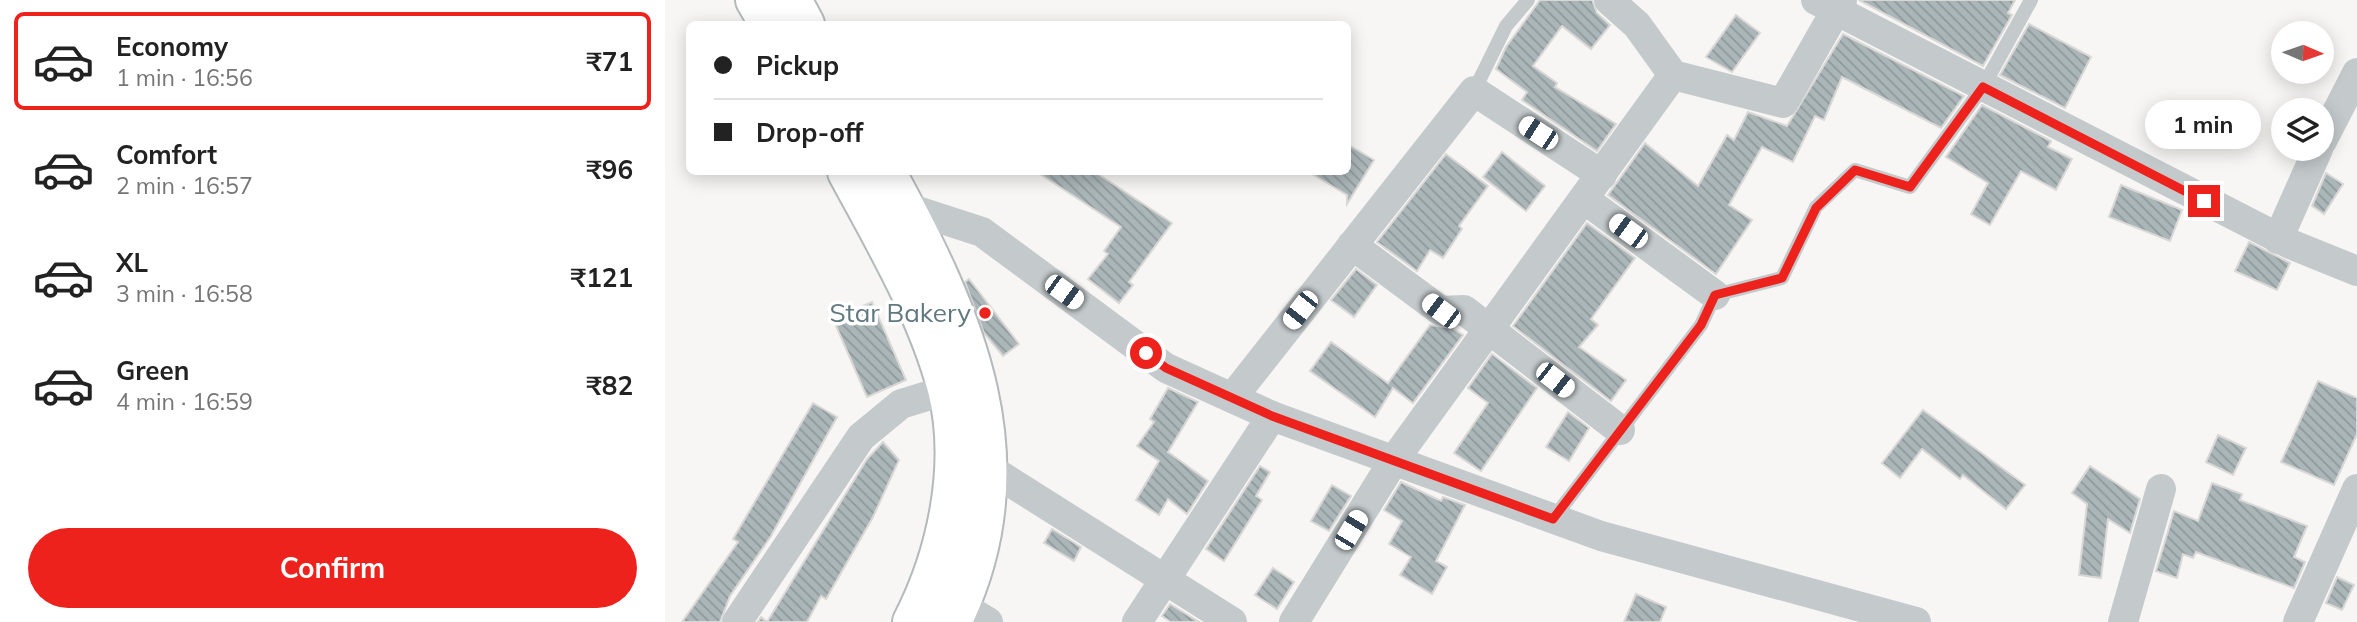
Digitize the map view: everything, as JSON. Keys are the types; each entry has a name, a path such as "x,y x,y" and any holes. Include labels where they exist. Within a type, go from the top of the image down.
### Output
{"highway":[{"path":"755,0 767,21"},
{"path":"792,0 803,21"},
{"path":"848,175 930,338 947,390 955,441 951,494 939,554 912,622"},
{"path":"888,175 905,206 963,331 979,391 990,469 986,513 967,616"}],"street":[{"path":"1609,0 1637,25 1673,75 1783,103 1831,4 1983,87 2279,239 2357,271"},
{"path":"2334,118 2357,73"},
{"path":"1294,622 1394,460 1673,75"},
{"path":"1231,398 1474,91 1602,175"},
{"path":"2279,239 2313,161"},
{"path":"1584,199 1715,295"},
{"path":"905,206 982,232 1166,368 1272,416 1601,536 1916,622"},
{"path":"1352,245 1441,311 1464,310 1620,430"},
{"path":"737,622 861,437 901,404 947,390"},
{"path":"1137,622 1272,416"},
{"path":"990,469 1233,622"},
{"path":"2123,622 2161,489"},
{"path":"2298,622 2357,489"}],"lane":[{"path":"1474,91 1506,26 1528,0"},
{"path":"1553,519 1701,325 1715,295 1782,278 1816,208 1855,170 1910,187 1983,87 2031,0"}],"building":[{"path":"1540,0 1592,0 1597,13 1610,25 1591,49 1562,26 1533,66 1557,83 1555,87 1616,124 1597,151 1522,100 1527,92 1496,69 1506,47"},
{"path":"1859,0 2015,0 2008,13 2012,15 1983,66"},
{"path":"1736,15 1760,33 1732,72 1706,57"},
{"path":"2029,24 2091,57 2065,108 2000,75"},
{"path":"1843,34 1964,96 1941,128 1842,77 1824,120 1815,116 1793,162 1762,147 1729,205 1752,220 1716,274 1608,195 1645,143 1698,186 1727,135 1734,140 1748,112 1787,126"},
{"path":"1982,105 2051,141 2048,147 2072,159 2056,190 2021,171 1990,225 1971,214 1988,183 1946,157"},
{"path":"1351,146 1374,160 1347,204 1347,195 1314,175 1351,175"},
{"path":"1502,152 1545,186 1526,211 1483,177"},
{"path":"1446,154 1488,186 1459,226 1462,229 1443,258 1430,250 1417,271 1377,242"},
{"path":"2326,173 2343,184 2324,214 2312,206"},
{"path":"1042,175 1100,175 1172,223 1129,282 1133,285 1119,303 1088,279 1108,254 1104,251 1121,227"},
{"path":"2121,185 2182,210 2170,241 2109,217"},
{"path":"1587,223 1635,258 1591,319 1598,325 1579,347 1626,380 1611,401 1513,326"},
{"path":"2249,242 2290,263 2277,290 2235,271"},
{"path":"1356,269 1377,285 1354,317 1331,300"},
{"path":"969,279 1019,344 1003,356 984,333 965,282"},
{"path":"872,302 906,380 867,397 833,319"},
{"path":"1430,325 1452,328 1463,335 1413,403 1393,388 1375,417 1310,371 1331,342 1388,383"},
{"path":"1492,354 1537,388 1481,471 1454,453 1488,403 1468,388"},
{"path":"2318,381 2357,398 2357,434 2334,485 2281,462"},
{"path":"1168,388 1198,402 1168,452 1208,481 1187,514 1168,499 1159,515 1136,500 1159,461 1137,446 1154,422 1150,419"},
{"path":"813,403 837,417 771,536 730,596 720,622 682,622 738,542 733,539"},
{"path":"1923,410 2025,485 2006,509 1963,475 1960,479 1922,449 1900,478 1882,463"},
{"path":"1568,412 1589,428 1569,461 1546,447"},
{"path":"2218,435 2246,448 2233,475 2206,462"},
{"path":"883,442 899,460 873,517 826,599 821,596 807,622 767,622 867,459"},
{"path":"1260,466 1270,472 1256,496 1262,500 1224,561 1206,549"},
{"path":"2090,466 2140,499 2130,533 2108,519 2101,578 2079,575 2087,504 2072,493"},
{"path":"1401,482 1441,501 1443,497 1465,505 1436,561 1447,567 1432,594 1400,575 1411,557 1389,544 1402,521 1384,510"},
{"path":"2212,483 2242,494 2240,500 2307,526 2294,557 2305,562 2294,588 2196,552 2193,558 2183,554 2177,578 2156,571 2174,511 2198,521"},
{"path":"1332,485 1351,496 1329,531 1311,521"},
{"path":"1052,529 1081,547 1074,561 1044,543"},
{"path":"1273,568 1294,582 1277,609 1255,595"},
{"path":"2337,577 2354,585 2342,610 2326,603"},
{"path":"1636,594 1666,607 1660,622 1624,622"},
{"path":"1170,604 1199,622 1171,622 1162,616"}],"place":[{"name":"Star Bakery","path":"985,313"}],"route":[{"path":"1146,353 1166,368 1272,416 1553,519 1701,325 1715,295 1782,278 1816,208 1855,170 1910,187 1983,87 2204,201"}]}
